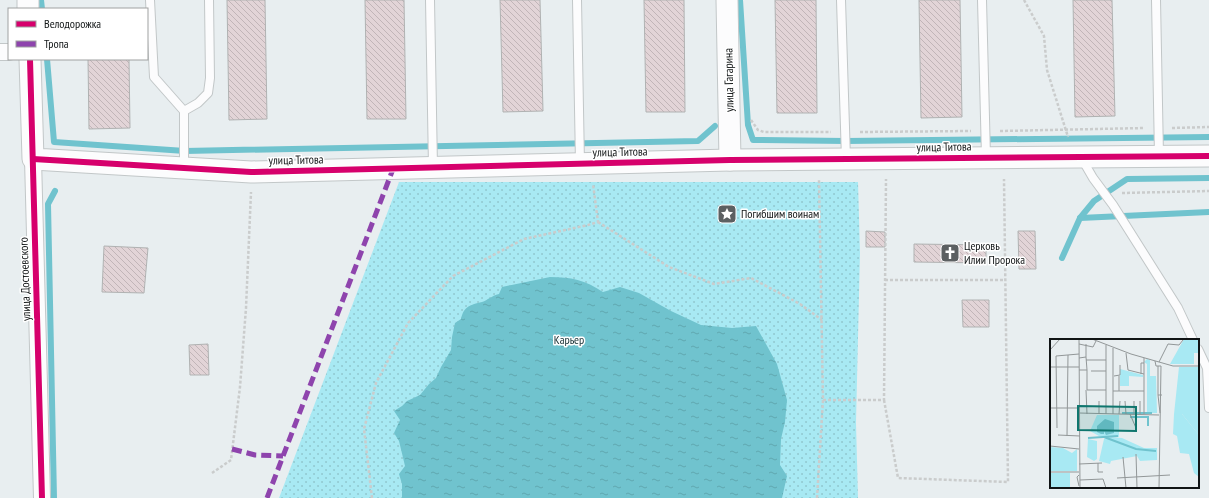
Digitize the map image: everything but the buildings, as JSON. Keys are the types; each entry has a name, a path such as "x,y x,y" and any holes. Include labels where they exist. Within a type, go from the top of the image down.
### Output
{"street":[{"name":"улица Гагарина","path":"727,0 730,160"},
{"name":"улица Достоевского","path":"30,60 42,498"},
{"name":"улица Титова","path":"33,159 251,172 730,160 1209,156"}],"lane":[{"path":"150,0 154,77 184,111 184,168"},
{"path":"184,111 198,103 208,92 210,78 209,0"},
{"path":"430,0 433,168"},
{"path":"577,0 580,164"},
{"path":"841,0 846,159"},
{"path":"982,0 986,158"},
{"path":"1156,0 1159,156"},
{"path":"1081,157 1093,178 1118,213 1178,308 1194,339"},
{"path":"1199,351 1208,368 1209,408"}],"path":[{"path":"1024,0 1044,36 1047,70 1068,136"},
{"path":"750,115 754,126 758,130 764,132 985,131 1209,127"},
{"path":"212,473 230,460 238,402 246,308 251,172"},
{"path":"886,175 884,400 898,478 1008,482 1004,176"},
{"path":"817,498 823,400 819,180"},
{"path":"592,182 598,222"},
{"path":"1104,193 1209,191"},
{"path":"372,498 364,429 376,383 408,323 453,276 524,239 598,222 669,267 714,284 751,278 800,304 822,320"},
{"path":"885,280 1005,280"},
{"path":"823,400 884,400"}],"green space":[{"name":"Карьер","path":"399,182 858,182 860,253 856,423 858,498 279,498"}],"water":[{"path":"550,277 578,280 603,292 620,287 639,293 671,311 701,325 732,328 756,326 777,364 787,400 785,422 781,439 780,465 787,476 782,498 402,498 402,484 399,474 405,466 399,441 394,433 400,420 394,411 407,401 420,395 436,378 451,350 455,323 461,319 464,311 468,307 499,294 502,287"}],"waterway":[{"path":"41,0 42,8"},
{"path":"740,0 748,125 753,140 846,141 1209,137"},
{"path":"47,60 54,142 185,151 698,141 715,126"},
{"path":"1062,258 1080,218 1094,201 1127,179 1209,178"},
{"path":"54,498 48,204 55,191"},
{"path":"1080,218 1209,212"}],"marked path":[{"path":"267,498 393,169"},
{"path":"232,449 255,455 283,456"}],"cycle path":[{"path":"30,60 42,498"},
{"path":"33,159 251,172 730,160 1209,156"}],"place":[{"name":"Погибшим воинам","path":"727,214"},
{"name":"Церковь Илии Пророка","path":"950,253"}]}
